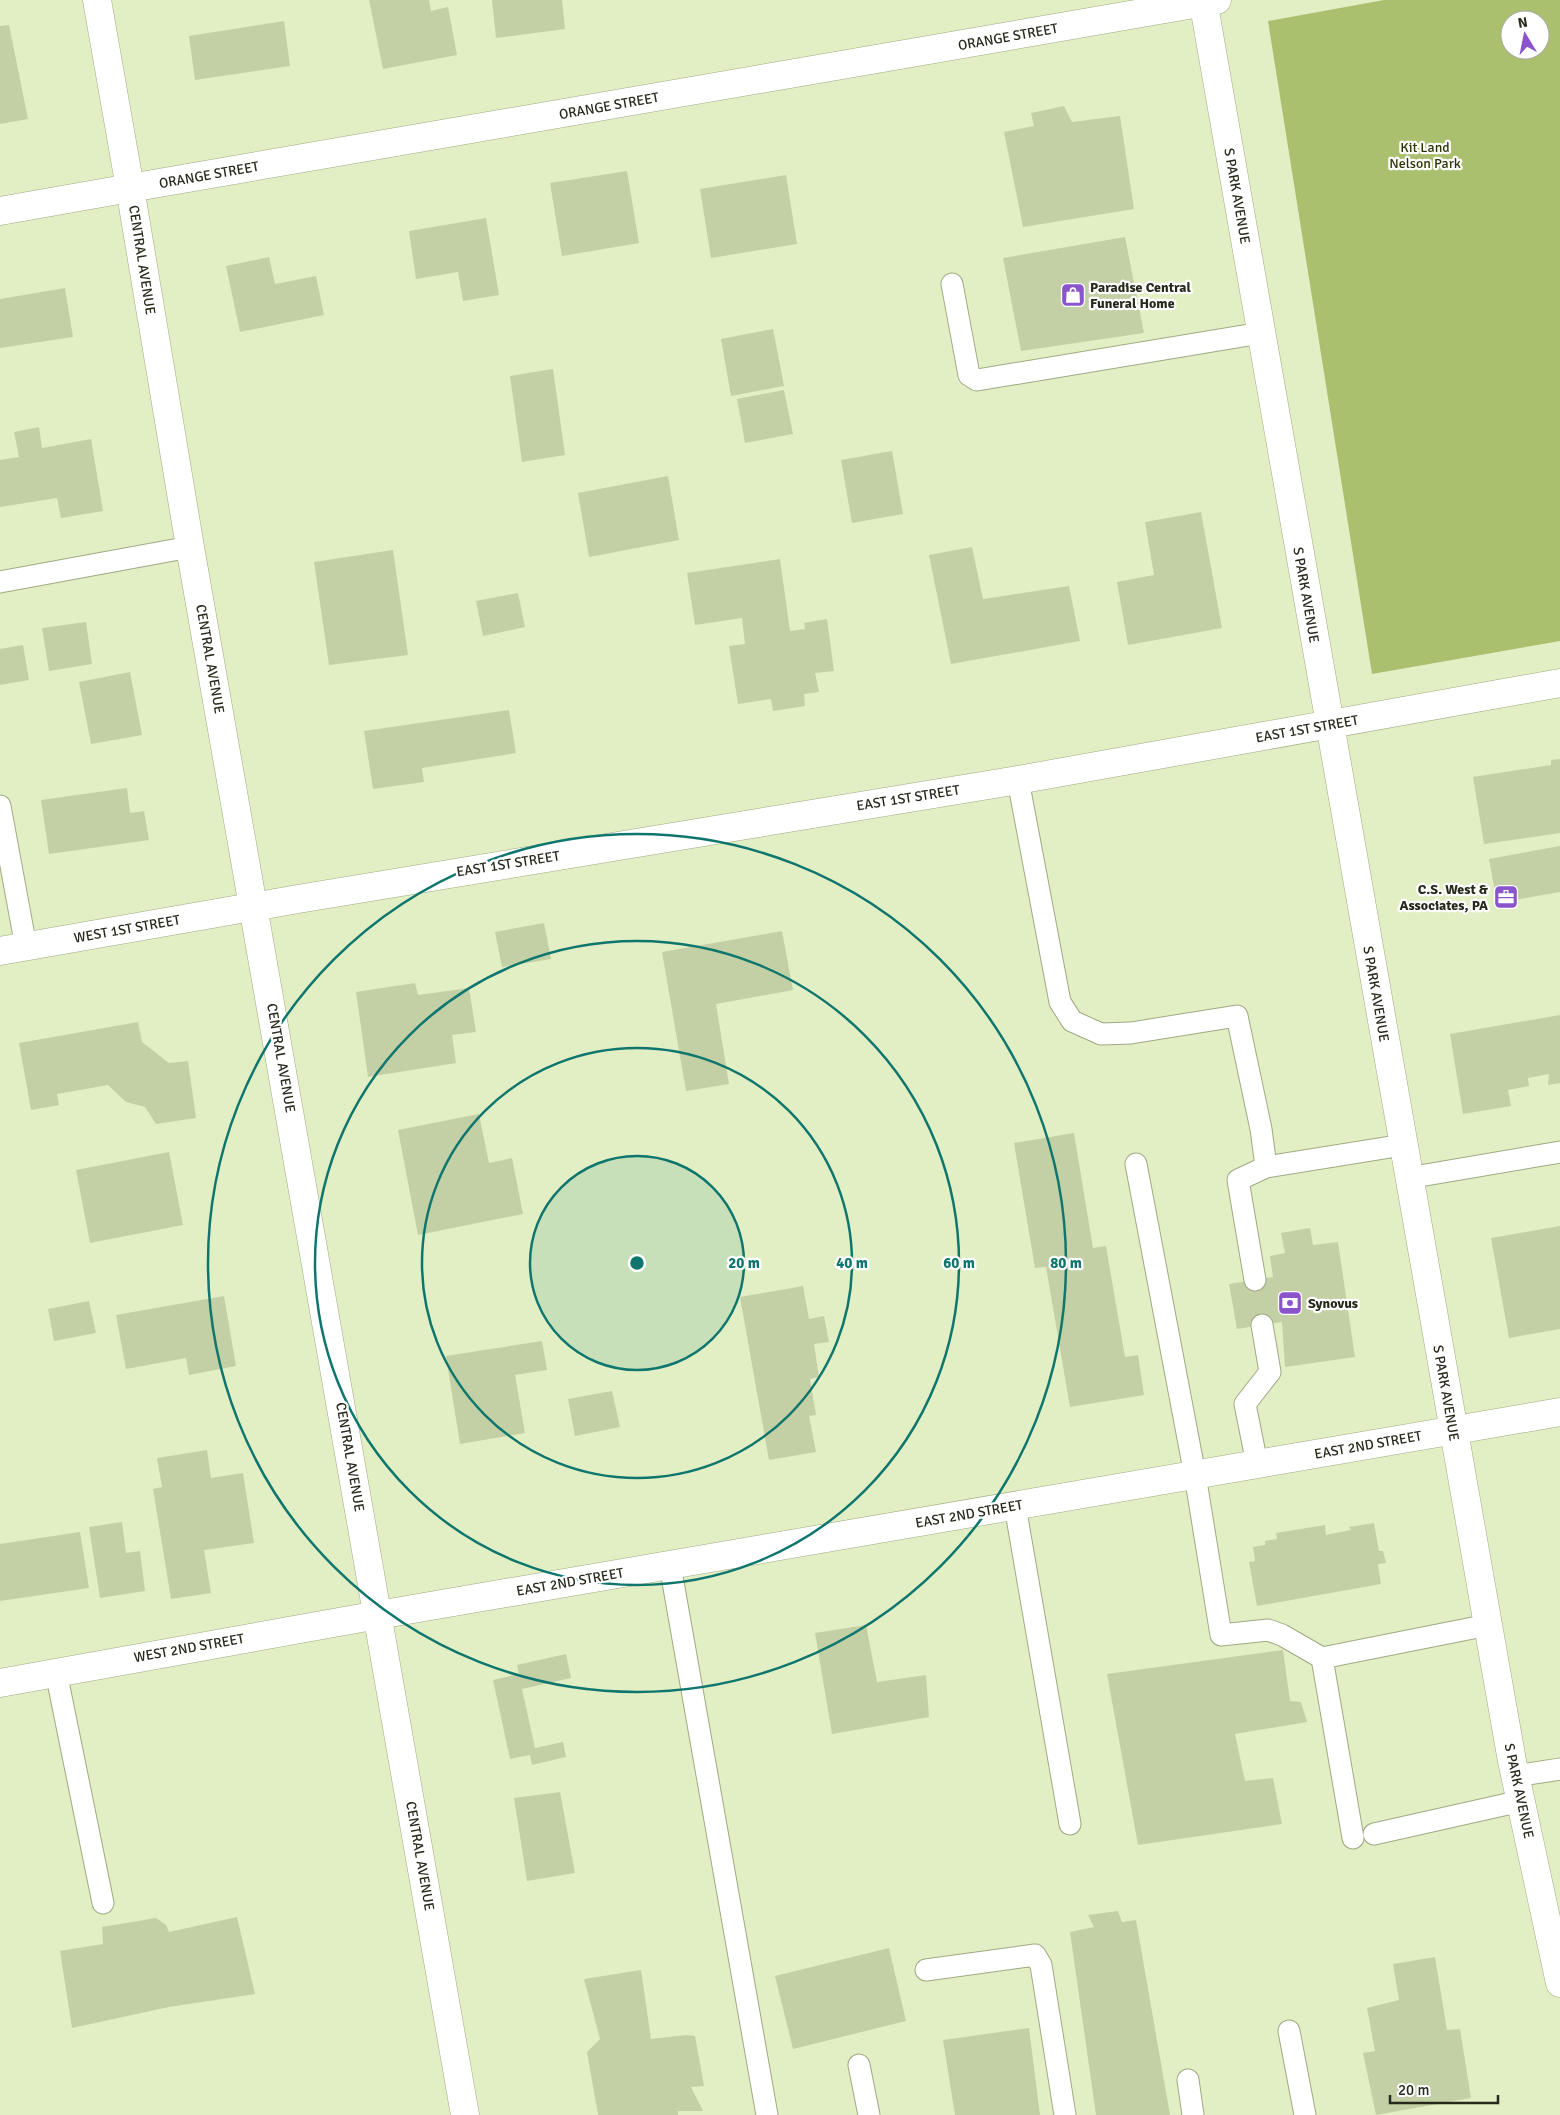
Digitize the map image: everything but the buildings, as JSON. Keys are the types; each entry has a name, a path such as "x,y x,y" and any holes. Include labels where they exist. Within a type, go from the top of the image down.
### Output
{"street":[{"name":"CENTRAL AVENUE","path":"97,0 190,547 255,907 465,2115"},
{"name":"ORANGE STREET","path":"0,211 1208,1"},
{"name":"S PARK AVENUE","path":"1208,1 1261,333 1402,1145 1518,1789 1560,1983"},
{"name":"EAST 1ST STREET","path":"255,907 1018,780 1560,684"},
{"name":"WEST 1ST STREET","path":"13,949 255,907"},
{"name":"EAST 2ND STREET","path":"378,1614 1560,1412"},
{"name":"WEST 2ND STREET","path":"0,1682 378,1614"}],"lane":[{"path":"952,284 969,375 977,380 1261,333"},
{"path":"0,582 190,547"},
{"path":"1018,780 1060,1002 1072,1022 1101,1034 1131,1033 1238,1016 1261,1129 1266,1167"},
{"path":"0,806 13,949"},
{"path":"1255,1280 1238,1180 1266,1167 1402,1145"},
{"path":"1408,1178 1560,1152"},
{"path":"1136,1164 1195,1475 1221,1635 1268,1630 1282,1635 1322,1658 1488,1625"},
{"path":"1257,1464 1245,1404 1270,1372 1262,1325"},
{"path":"1015,1506 1070,1824"},
{"path":"670,1565 767,2115"},
{"path":"1322,1658 1353,1838"},
{"path":"56,1672 104,1903"},
{"path":"1374,1834 1518,1789 1560,1770"},
{"path":"926,1970 1035,1955 1041,1964 1065,2115"},
{"path":"1289,2031 1305,2115"},
{"path":"859,2066 868,2115"},
{"path":"1188,2080 1193,2115"}],"green space":[{"name":"Kit Land Nelson Park","path":"1384,0 1560,0 1560,641 1372,674 1268,21"}],"place":[{"name":"Paradise Central Funeral Home","path":"1073,295"},
{"name":"C.S. West & Associates, PA","path":"1506,897"},
{"name":"Synovus","path":"1290,1303"}]}
